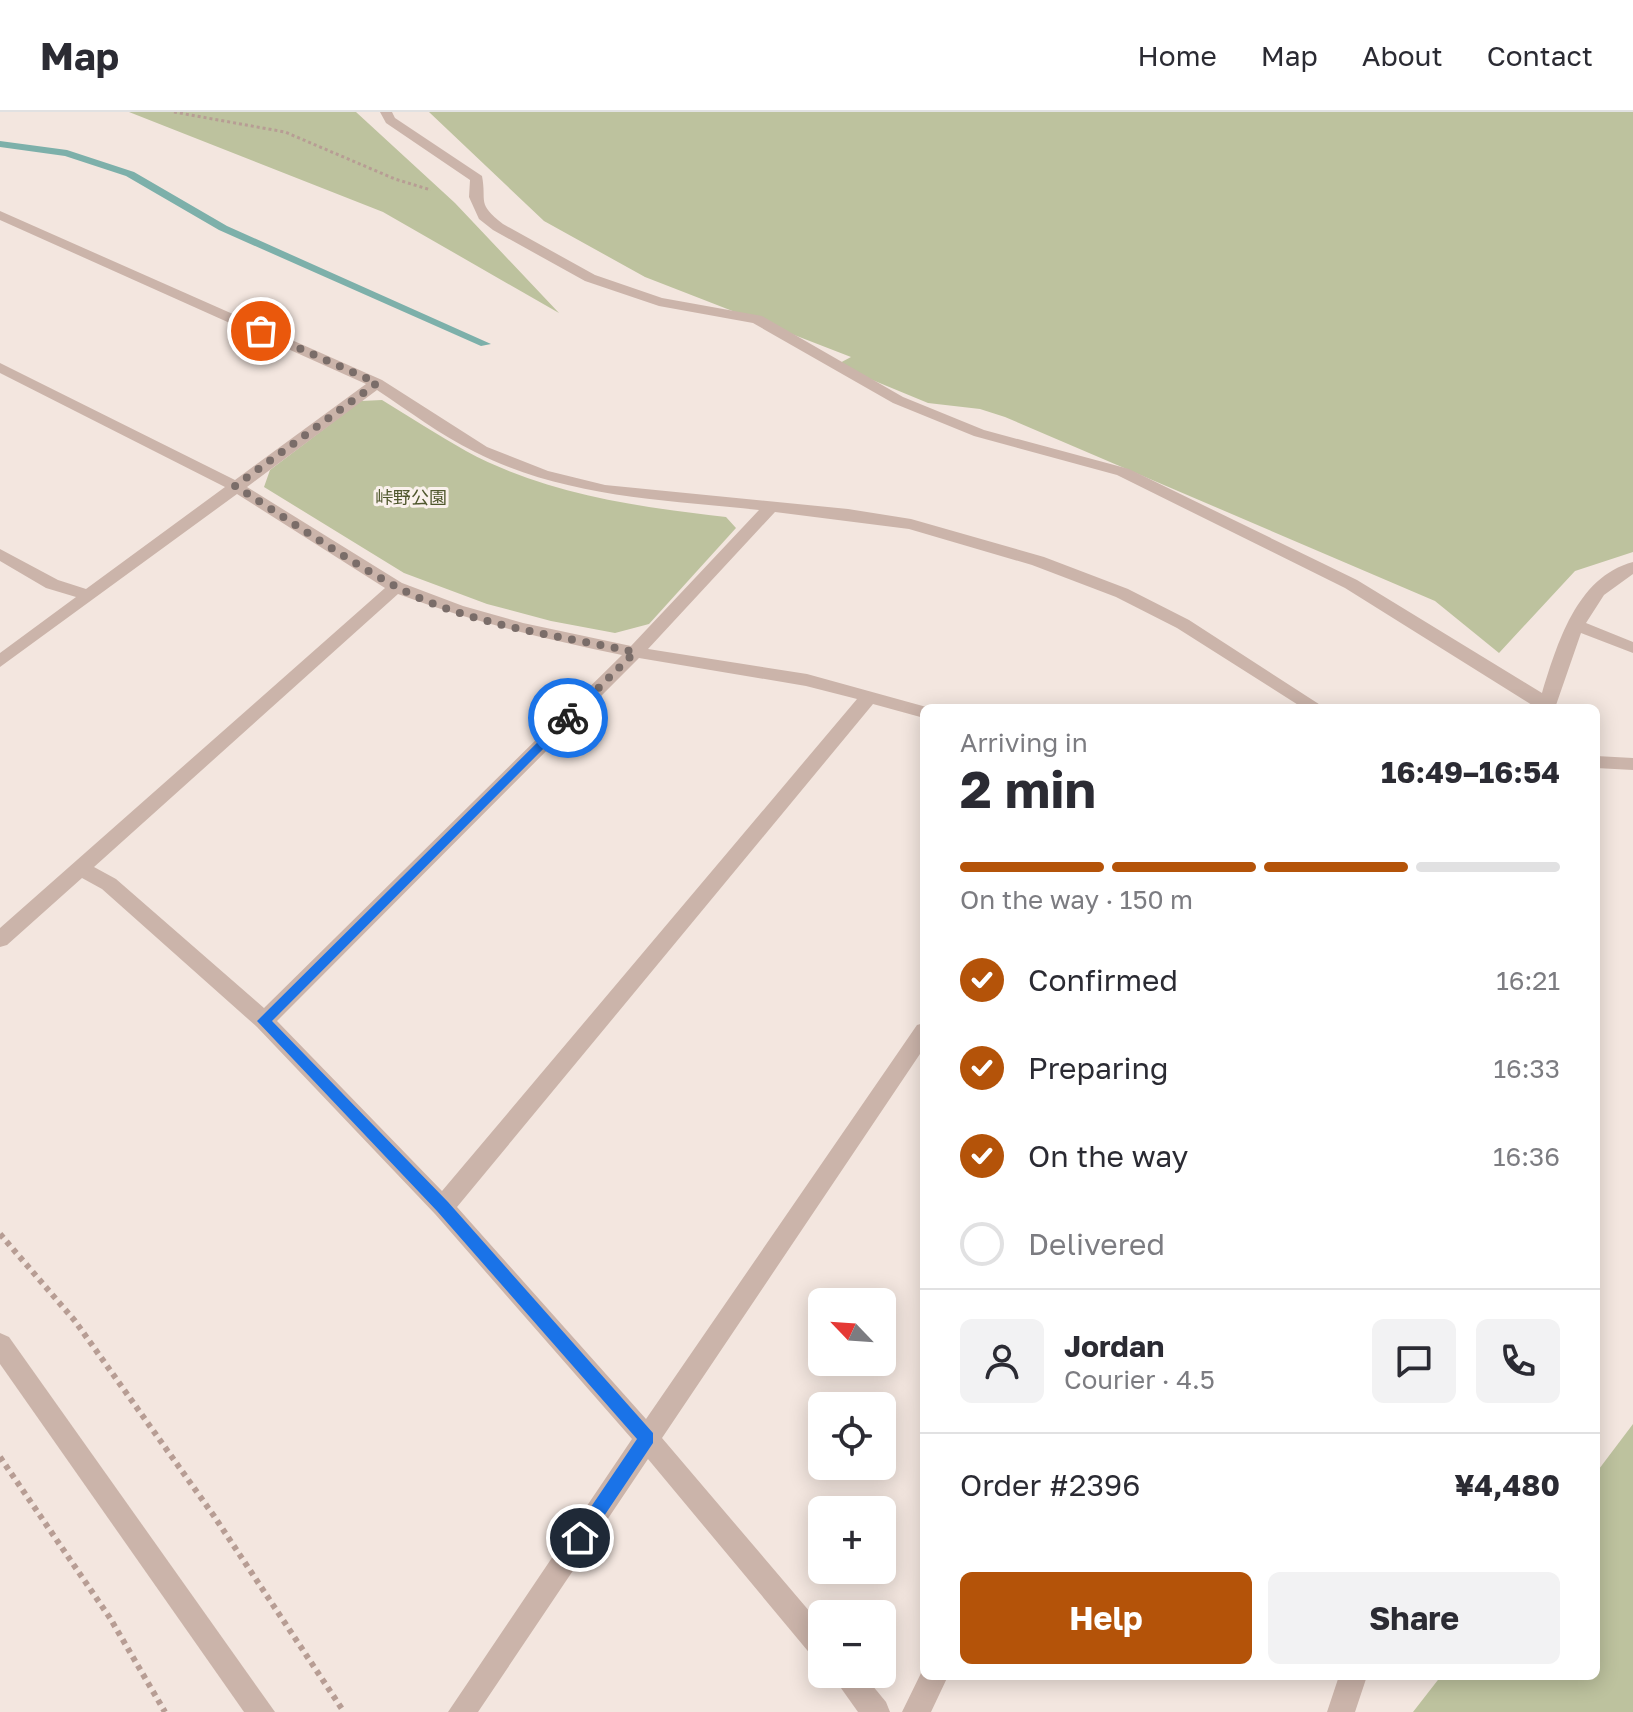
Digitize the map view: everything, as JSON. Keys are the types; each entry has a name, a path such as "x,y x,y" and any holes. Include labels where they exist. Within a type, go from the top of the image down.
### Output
{"street":[{"path":"386,112 390,120 477,179 475,197 484,216 498,227 590,278 624,292 695,310 757,319 898,400 966,428 1123,472 1351,584 1544,704"},
{"path":"0,215 377,383 482,450 542,474 605,490 848,514 911,524 1038,561 1122,593 1183,624 1310,704"},
{"path":"0,367 235,486 396,587 457,610 635,652 807,680 920,711"},
{"path":"0,661 377,383"},
{"path":"264,1021 635,652 770,508"},
{"path":"0,554 52,584 86,595"},
{"path":"1548,704 1574,624 1595,596 1620,573 1633,567"},
{"path":"0,940 396,587"},
{"path":"1574,624 1633,648"},
{"path":"443,1207 869,697"},
{"path":"1600,762 1633,764"},
{"path":"81,868 109,884 264,1021 443,1207 647,1438 808,1630"},
{"path":"462,1712 920,1037"},
{"path":"0,1344 261,1712"},
{"path":"916,1712 932,1680"},
{"path":"1341,1712 1352,1680"},
{"path":"856,1688 876,1712"}],"path":[{"path":"174,112 285,132 314,147 419,188 475,197"},
{"path":"0,1234 75,1321 214,1516 344,1712"},
{"path":"0,1457 110,1618 165,1712"}],"green space":[{"path":"129,112 356,112 455,203 559,313 383,212"},
{"path":"429,112 1633,112 1633,552 1575,571 1499,653 1435,601 1005,417 980,409 928,403 836,365 851,357 645,277 544,221"},
{"name":"峠野公園","path":"382,400 466,451 528,478 626,503 726,517 736,528 649,624 615,633 551,621 487,604 404,573 264,487 270,470 361,401"},
{"path":"1633,1424 1633,1712 1413,1712 1438,1680 1600,1680 1600,1468"}],"waterway":[{"path":"0,144 67,153 130,174 223,228 485,344"}],"way so far":[{"path":"261,331 377,383 235,486 396,587 457,610 521,628 635,652 568,718"}],"route":[{"path":"568,718 264,1021 443,1207 647,1438 580,1538"}]}
